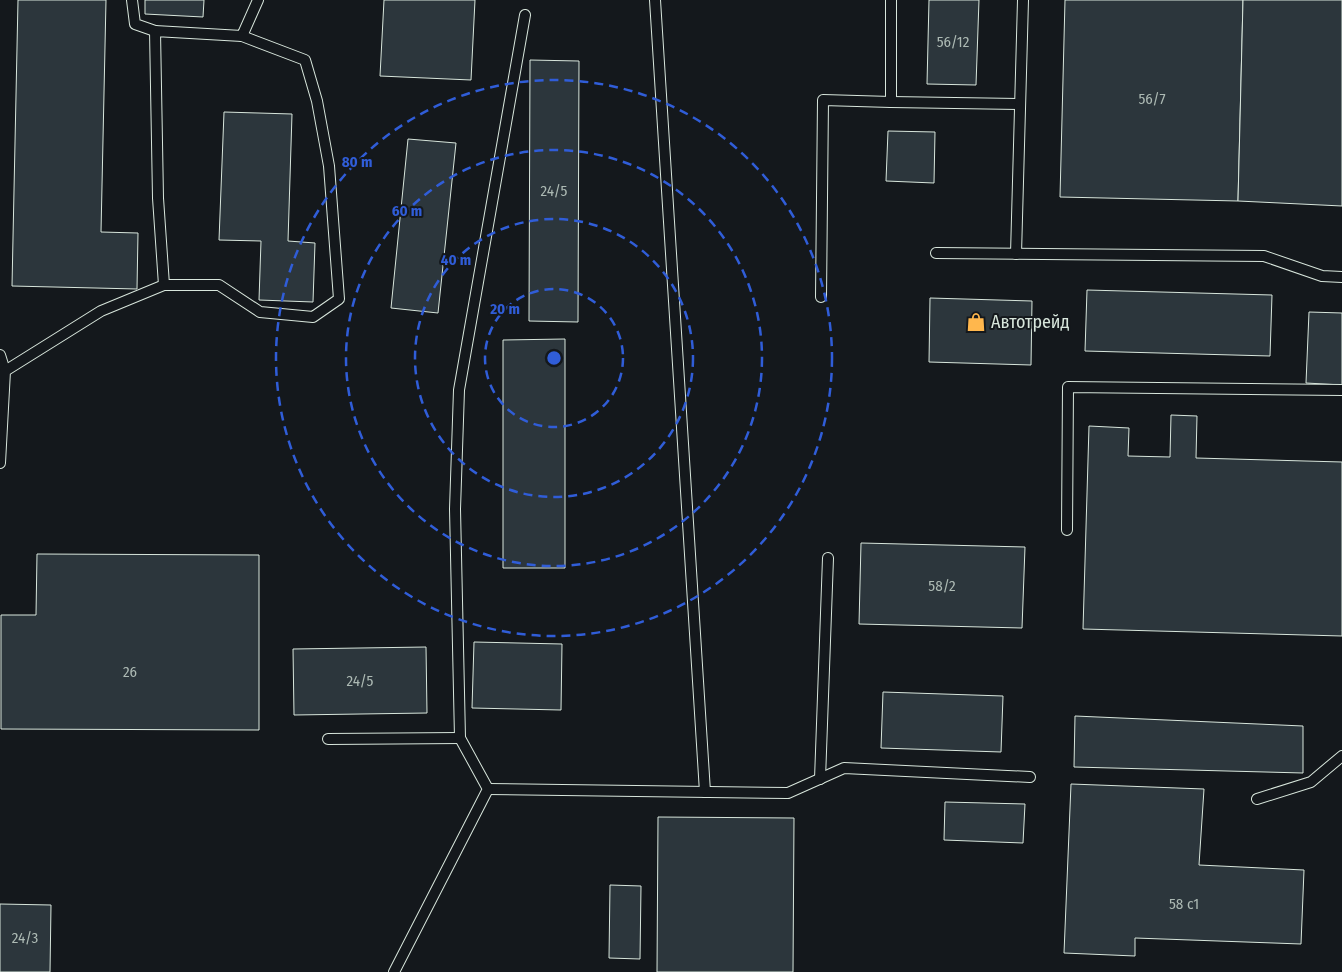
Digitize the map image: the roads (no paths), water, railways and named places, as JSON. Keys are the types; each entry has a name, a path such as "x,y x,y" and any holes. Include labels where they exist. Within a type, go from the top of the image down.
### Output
{"lane":[{"path":"5,371 101,311 164,285 219,285 260,312 312,317 338,300 329,166 316,101 305,60 242,36 155,31 135,24 132,0"},
{"path":"242,36 258,0"},
{"path":"655,0 706,792"},
{"path":"891,0 891,102"},
{"path":"1016,254 1023,0"},
{"path":"488,789 460,738 455,509 459,390 525,15"},
{"path":"155,31 158,198 164,285"},
{"path":"821,297 823,100 1020,104"},
{"path":"936,253 1264,256 1322,276 1342,277"},
{"path":"0,354 5,371 0,463"},
{"path":"1067,530 1068,387 1342,390"},
{"path":"820,779 828,558"},
{"path":"328,739 460,738"},
{"path":"1257,799 1311,782 1342,756"},
{"path":"488,789 788,793 844,768 1030,777"},
{"path":"394,972 488,789"}],"place":[{"name":"Автотрейд","path":"976,322"}]}
